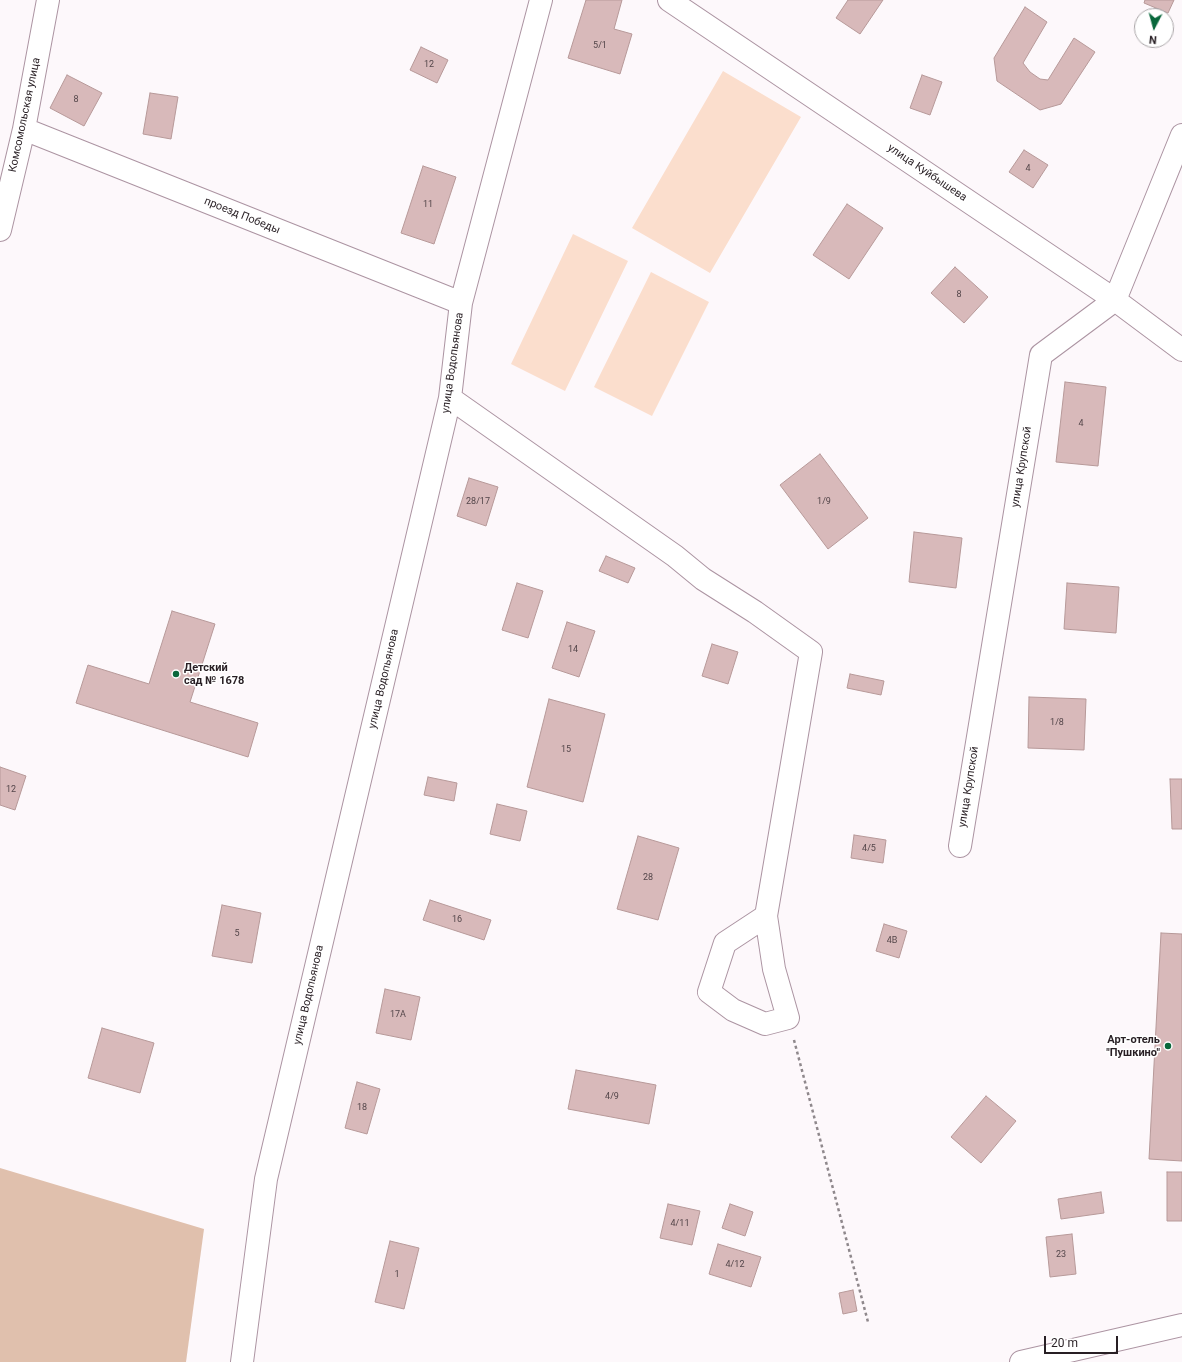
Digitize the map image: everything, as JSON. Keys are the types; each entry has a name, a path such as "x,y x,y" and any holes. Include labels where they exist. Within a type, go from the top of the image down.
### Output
{"street":[{"name":"Комсомольская улица","path":"0,230 24,129 48,0"},
{"name":"улица Водопьянова","path":"242,1362 266,1179 450,398 461,303 541,0"},
{"name":"улица Куйбышева","path":"669,0 1116,300 1182,350"},
{"name":"проезд Победы","path":"24,129 461,303"},
{"path":"1116,300 1182,135"},
{"name":"улица Крупской","path":"960,846 1041,355 1116,300"},
{"path":"450,398 675,556 702,578 755,612 812,652 766,916 774,969 788,1018 765,1024 733,1010 709,992 725,944 766,916"},
{"path":"1021,1362 1182,1325"}],"path":[{"path":"788,1018 868,1322"}],"shaded area":[{"path":"723,71 801,117 710,273 632,228"},
{"path":"573,234 628,261 565,391 511,364"},
{"path":"651,272 709,302 652,416 594,387"},
{"path":"0,1168 204,1229 186,1362 0,1362"}],"building":[{"path":"586,0 622,0 614,29 632,34 620,74 568,58"},
{"path":"848,0 883,0 860,34 836,18"},
{"path":"1145,0 1174,0 1170,8 1156,8 1144,3"},
{"path":"1025,7 1047,22 1023,63 1030,72 1040,79 1048,80 1074,38 1095,52 1061,104 1040,110 997,81 994,58"},
{"path":"421,47 448,60 437,83 410,70"},
{"path":"67,75 102,93 84,126 50,108"},
{"path":"922,75 942,82 930,115 910,108"},
{"path":"150,93 178,97 171,139 143,134"},
{"path":"1024,150 1048,165 1033,188 1009,172"},
{"path":"423,166 456,177 434,244 401,233"},
{"path":"847,204 883,228 849,279 813,255"},
{"path":"955,267 988,297 964,323 931,293"},
{"path":"1065,382 1106,387 1098,466 1056,462"},
{"path":"820,454 868,518 828,549 780,485"},
{"path":"469,478 498,487 486,526 457,516"},
{"path":"914,532 962,538 956,588 909,582"},
{"path":"606,556 635,568 628,583 599,571"},
{"path":"517,583 543,591 528,638 502,630"},
{"path":"1067,583 1119,587 1116,633 1064,629"},
{"name":"Детский сад № 1678","path":"172,611 215,624 190,702 258,723 248,757 76,703 88,665 149,684"},
{"path":"567,622 595,631 579,677 552,668"},
{"path":"712,644 738,652 728,684 702,676"},
{"path":"850,674 884,681 881,695 847,688"},
{"path":"1029,697 1086,699 1084,750 1028,748"},
{"path":"549,699 605,714 583,802 527,787"},
{"path":"0,767 26,776 15,810 0,805"},
{"path":"428,777 457,783 454,801 424,795"},
{"path":"1170,779 1182,779 1182,829 1172,829"},
{"path":"497,804 527,811 520,841 490,834"},
{"path":"854,835 886,840 883,863 851,858"},
{"path":"638,836 679,848 658,920 617,909"},
{"path":"430,900 491,920 484,940 423,920"},
{"path":"222,905 261,913 252,963 212,956"},
{"path":"884,924 907,931 899,958 876,951"},
{"name":"Арт-отель \"Пушкино\"","path":"1161,933 1182,934 1182,1161 1149,1159"},
{"path":"385,989 420,997 411,1040 376,1033"},
{"path":"102,1028 154,1043 140,1093 88,1078"},
{"path":"576,1070 656,1085 649,1124 568,1109"},
{"path":"357,1082 380,1089 367,1134 345,1128"},
{"path":"986,1096 1016,1121 981,1163 951,1137"},
{"path":"1167,1172 1182,1172 1182,1221 1167,1221"},
{"path":"1101,1192 1104,1213 1061,1219 1058,1199"},
{"path":"668,1204 700,1211 692,1245 660,1238"},
{"path":"730,1204 753,1212 745,1236 722,1228"},
{"path":"1072,1234 1076,1274 1050,1277 1046,1237"},
{"path":"390,1241 419,1248 404,1309 375,1302"},
{"path":"718,1244 761,1257 751,1287 709,1274"},
{"path":"853,1290 857,1311 843,1314 839,1293"}],"place":[{"name":"Детский сад № 1678","path":"176,674"},
{"name":"Арт-отель \"Пушкино\"","path":"1168,1046"}]}
